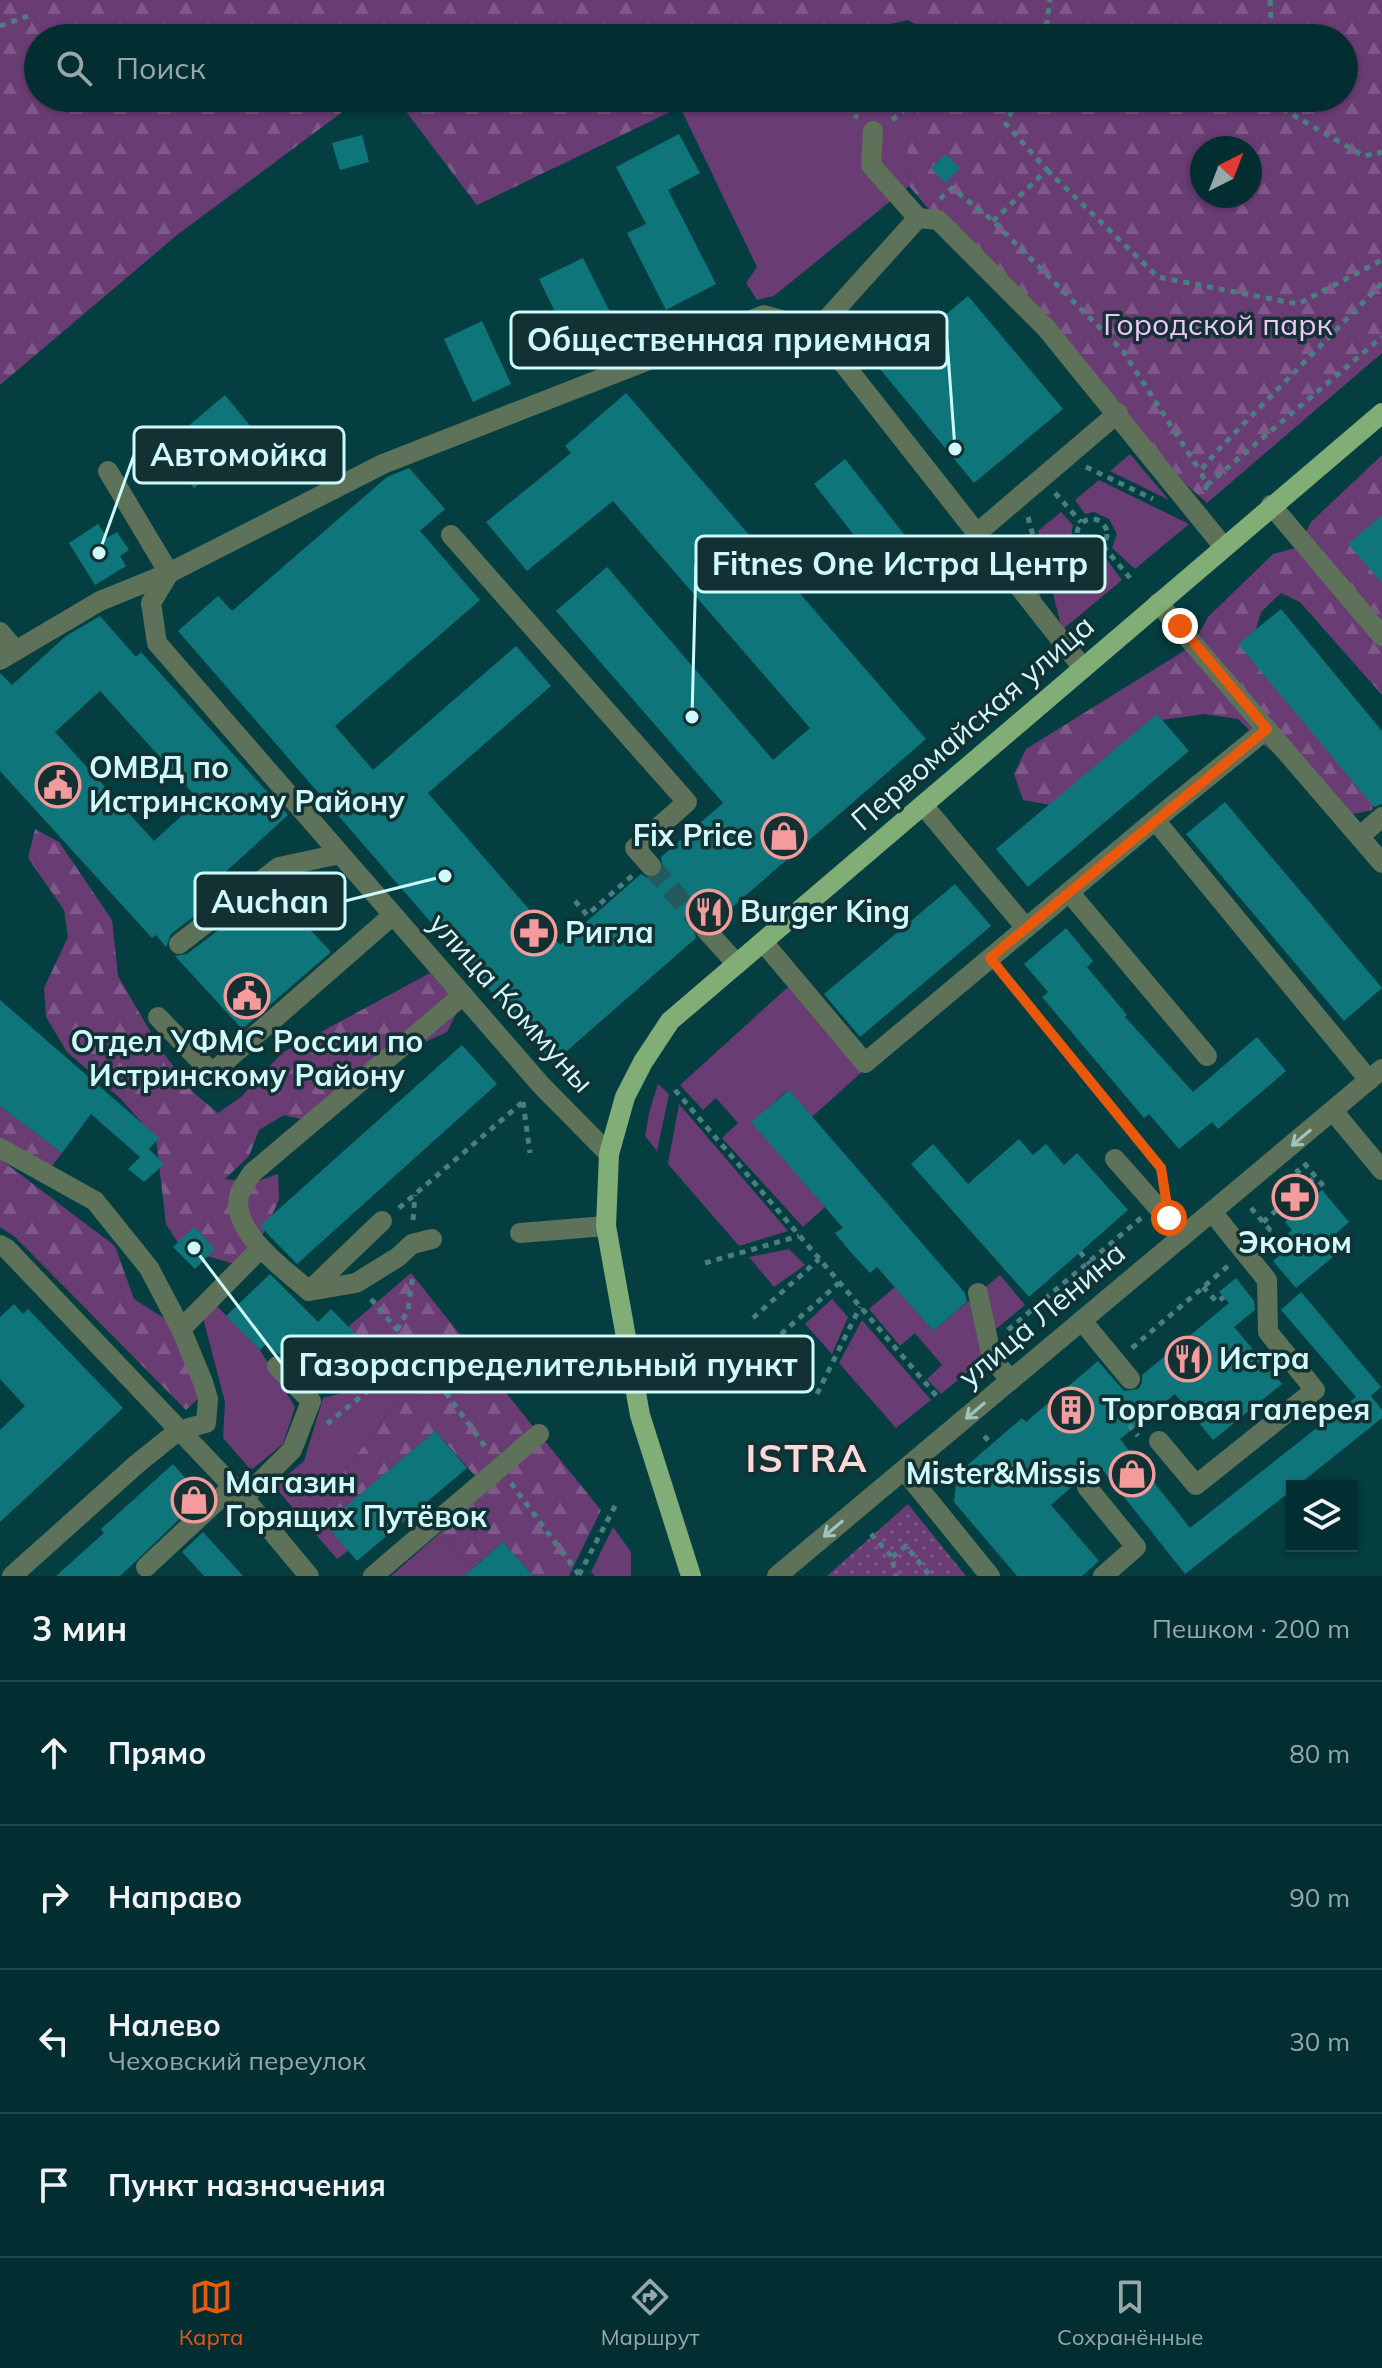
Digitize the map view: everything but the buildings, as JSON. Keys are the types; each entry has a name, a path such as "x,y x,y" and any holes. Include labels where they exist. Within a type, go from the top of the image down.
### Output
{"main road":[{"name":"Первомайская улица","path":"691,1576 640,1415 606,1226 609,1154 625,1097 643,1062 670,1021 1382,413"}],"street":[{"path":"873,131 871,165 918,218 938,220 1046,328 1223,546"},
{"path":"817,330 918,218"},
{"path":"0,632 7,655 100,601 169,573 383,464 764,315 817,330 1083,668"},
{"path":"976,534 1118,413"},
{"path":"108,471 169,573"},
{"path":"1271,505 1380,629"},
{"path":"451,535 687,802 635,848 646,866"},
{"name":"улица Коммуны","path":"169,573 151,603 157,643 541,1085 609,1154"},
{"path":"1158,603 1382,863"},
{"path":"763,942 865,1063 1267,729"},
{"path":"923,805 1026,928"},
{"path":"1360,836 1382,817"},
{"path":"1155,820 1376,1075"},
{"path":"179,944 279,867 340,854"},
{"path":"1069,892 1207,1056"},
{"path":"158,1017 212,1073 393,915"},
{"path":"706,930 737,964"},
{"path":"309,1291 252,1240 241,1218 239,1196 252,1173 463,995"},
{"name":"улица Ленина","path":"777,1576 1376,1075"},
{"path":"1333,1111 1382,1170"},
{"path":"0,1148 95,1201 149,1268 181,1329 208,1399 206,1423 178,1431 138,1463 27,1571"},
{"path":"1115,1159 1183,1236"},
{"path":"1159,1441 1196,1485 1315,1390 1268,1332 1267,1280 1212,1212"},
{"path":"309,1291 382,1221"},
{"path":"520,1233 606,1226"},
{"path":"309,1291 356,1283 398,1257 412,1244 432,1239"},
{"path":"0,1245 238,1492 309,1576"},
{"path":"181,1329 261,1248"},
{"path":"978,1293 992,1359 1011,1380"},
{"path":"1082,1321 1130,1379"},
{"path":"146,1567 292,1450 311,1401 277,1366"},
{"path":"373,1576 539,1434"},
{"path":"904,1470 990,1576"},
{"path":"1087,1487 1136,1547 1103,1576"}],"path":[{"path":"1047,24 1050,0"},
{"path":"1270,0 1271,24"},
{"path":"0,26 28,16"},
{"path":"1012,112 1006,124 1047,170 1158,277 1298,304 1382,260"},
{"path":"1288,112 1364,156 1382,152"},
{"path":"993,221 1047,170"},
{"path":"918,218 952,188 993,221 1123,351 1207,485"},
{"path":"1200,471 1382,283"},
{"path":"1067,459 1189,516 1207,485 1382,337"},
{"path":"1043,479 1081,522"},
{"path":"1022,497 1046,583"},
{"path":"1092,518 1103,524 1108,535 1103,546 1091,550 1080,545 1076,534 1081,522 1092,518"},
{"path":"1103,546 1130,578"},
{"path":"575,901 587,915 646,866"},
{"path":"990,958 1161,1168 1163,1180"},
{"path":"409,1200 541,1085"},
{"path":"675,1090 940,1400"},
{"path":"523,1102 530,1153"},
{"path":"1304,1163 1325,1188"},
{"path":"1296,1169 1317,1194"},
{"path":"1263,1222 1315,1177"},
{"path":"1285,1179 1294,1196"},
{"path":"1279,1184 1294,1196"},
{"path":"989,1346 1157,1204"},
{"path":"1251,1208 1284,1246"},
{"path":"705,1263 799,1236"},
{"path":"1080,1252 1098,1274"},
{"path":"1116,1361 1245,1252"},
{"path":"753,1318 819,1259"},
{"path":"772,1342 839,1283"},
{"path":"1203,1287 1217,1302 1224,1297"},
{"path":"817,1394 860,1307"},
{"path":"386,1315 579,1576 616,1504"},
{"path":"292,1450 416,1352"},
{"path":"1130,1379 1122,1385 1128,1392 1113,1405 1149,1449 1159,1441"},
{"path":"984,1436 992,1444"},
{"path":"871,1534 892,1557 896,1576"},
{"path":"892,1557 906,1546 930,1576"}],"green space":[{"name":"Городской парк","path":"0,0 1382,0 1382,353 1207,503 1187,485 1055,332 938,220 909,186 906,122 918,112 1358,112 1358,24 915,24 908,20 890,24 24,24 24,112 342,112 177,235 0,385"},
{"path":"407,112 670,112 477,205"},
{"path":"407,112 670,112 477,205"},
{"path":"682,112 918,112 907,122 909,186 774,296 757,300 746,283 757,267"},
{"path":"1130,454 1169,500 1110,471"},
{"path":"1382,455 1382,695 1300,602 1281,593 1261,612 1250,650 1374,794 1372,810 1354,814 1316,794 1238,719 1205,714 1162,720 1051,805 1023,800 1014,774 1026,749 1192,646 1208,617 1273,554 1299,547 1311,522"},
{"path":"1099,480 1189,524 1135,569 1112,548 1117,534 1109,519 1094,512 1085,514 1075,500"},
{"path":"1061,512 1073,525 1072,541 1076,548 1089,558 1104,556 1122,580 1062,630 1038,531"},
{"path":"1026,541 1044,609 1003,560"},
{"path":"35,829 59,842 112,920 118,976 161,1050 194,1093 218,1113 241,1097 282,1053 430,973 460,1006 447,1032 345,1079 332,1104 312,1122 284,1115 259,1130 249,1156 225,1179 252,1183 278,1174 279,1200 256,1249 235,1264 182,1249 166,1224 156,1139 121,1099 67,1052 46,1017 44,988 68,937 64,910 28,858"},
{"path":"788,987 863,1071 812,1117 788,1090 752,1122 825,1207 803,1227 722,1138 738,1123 716,1098 703,1110 680,1085"},
{"path":"658,1084 669,1094 657,1151 645,1136"},
{"path":"679,1104 788,1231 739,1246 668,1164"},
{"path":"0,1106 62,1153 51,1167 31,1159 0,1138"},
{"path":"0,1159 115,1246 134,1299 181,1329 202,1395 186,1410 15,1237 0,1227"},
{"path":"789,1249 805,1265 774,1287 749,1257"},
{"path":"411,1273 535,1429 477,1478 435,1431 334,1517 326,1495 396,1403 396,1378 348,1327"},
{"path":"1000,1275 1025,1305 978,1344 987,1356 941,1394 927,1379 942,1365 915,1333 900,1346 869,1309 895,1287 933,1331"},
{"path":"832,1299 848,1317 832,1354 805,1324"},
{"path":"215,1304 260,1350 295,1407 283,1444 251,1470 223,1438 225,1402 203,1318"},
{"path":"862,1320 931,1400 896,1428 839,1363"},
{"path":"380,1359 396,1378 396,1403 326,1495 348,1551 337,1559 274,1486 304,1461 323,1398 346,1392"},
{"path":"544,1440 601,1510 569,1576 533,1576 503,1542 473,1568 441,1532"},
{"path":"908,1504 966,1576 827,1576"},
{"path":"613,1527 631,1552 631,1576 595,1576 591,1572"},
{"path":"441,1532 473,1568 464,1576 391,1576"}],"tunnel":[{"path":"651,866 706,930"}],"place":[{"name":"Общественная приемная","path":"955,449"},
{"name":"Автомойка","path":"99,553"},
{"name":"Fitnes One Истра Центр","path":"692,717"},
{"name":"ОМВД по Истринскому Району","path":"58,785"},
{"name":"Fix Price","path":"784,836"},
{"name":"Auchan","path":"445,876"},
{"name":"Burger King","path":"709,912"},
{"name":"Ригла","path":"534,933"},
{"name":"Отдел УФМС России по Истринскому Району","path":"247,996"},
{"name":"Эконом","path":"1295,1197"},
{"name":"Газораспределительный пункт","path":"194,1248"},
{"name":"Истра","path":"1188,1359"},
{"name":"Торговая галерея","path":"1071,1410"},
{"name":"Mister&Missis","path":"1132,1474"},
{"name":"Магазин Горящих Путёвок","path":"194,1500"}],"district":[{"name":"ISTRA","path":"807,1459"}],"route":[{"path":"1169,1218 1161,1168 990,958 1267,729 1180,626"}]}
